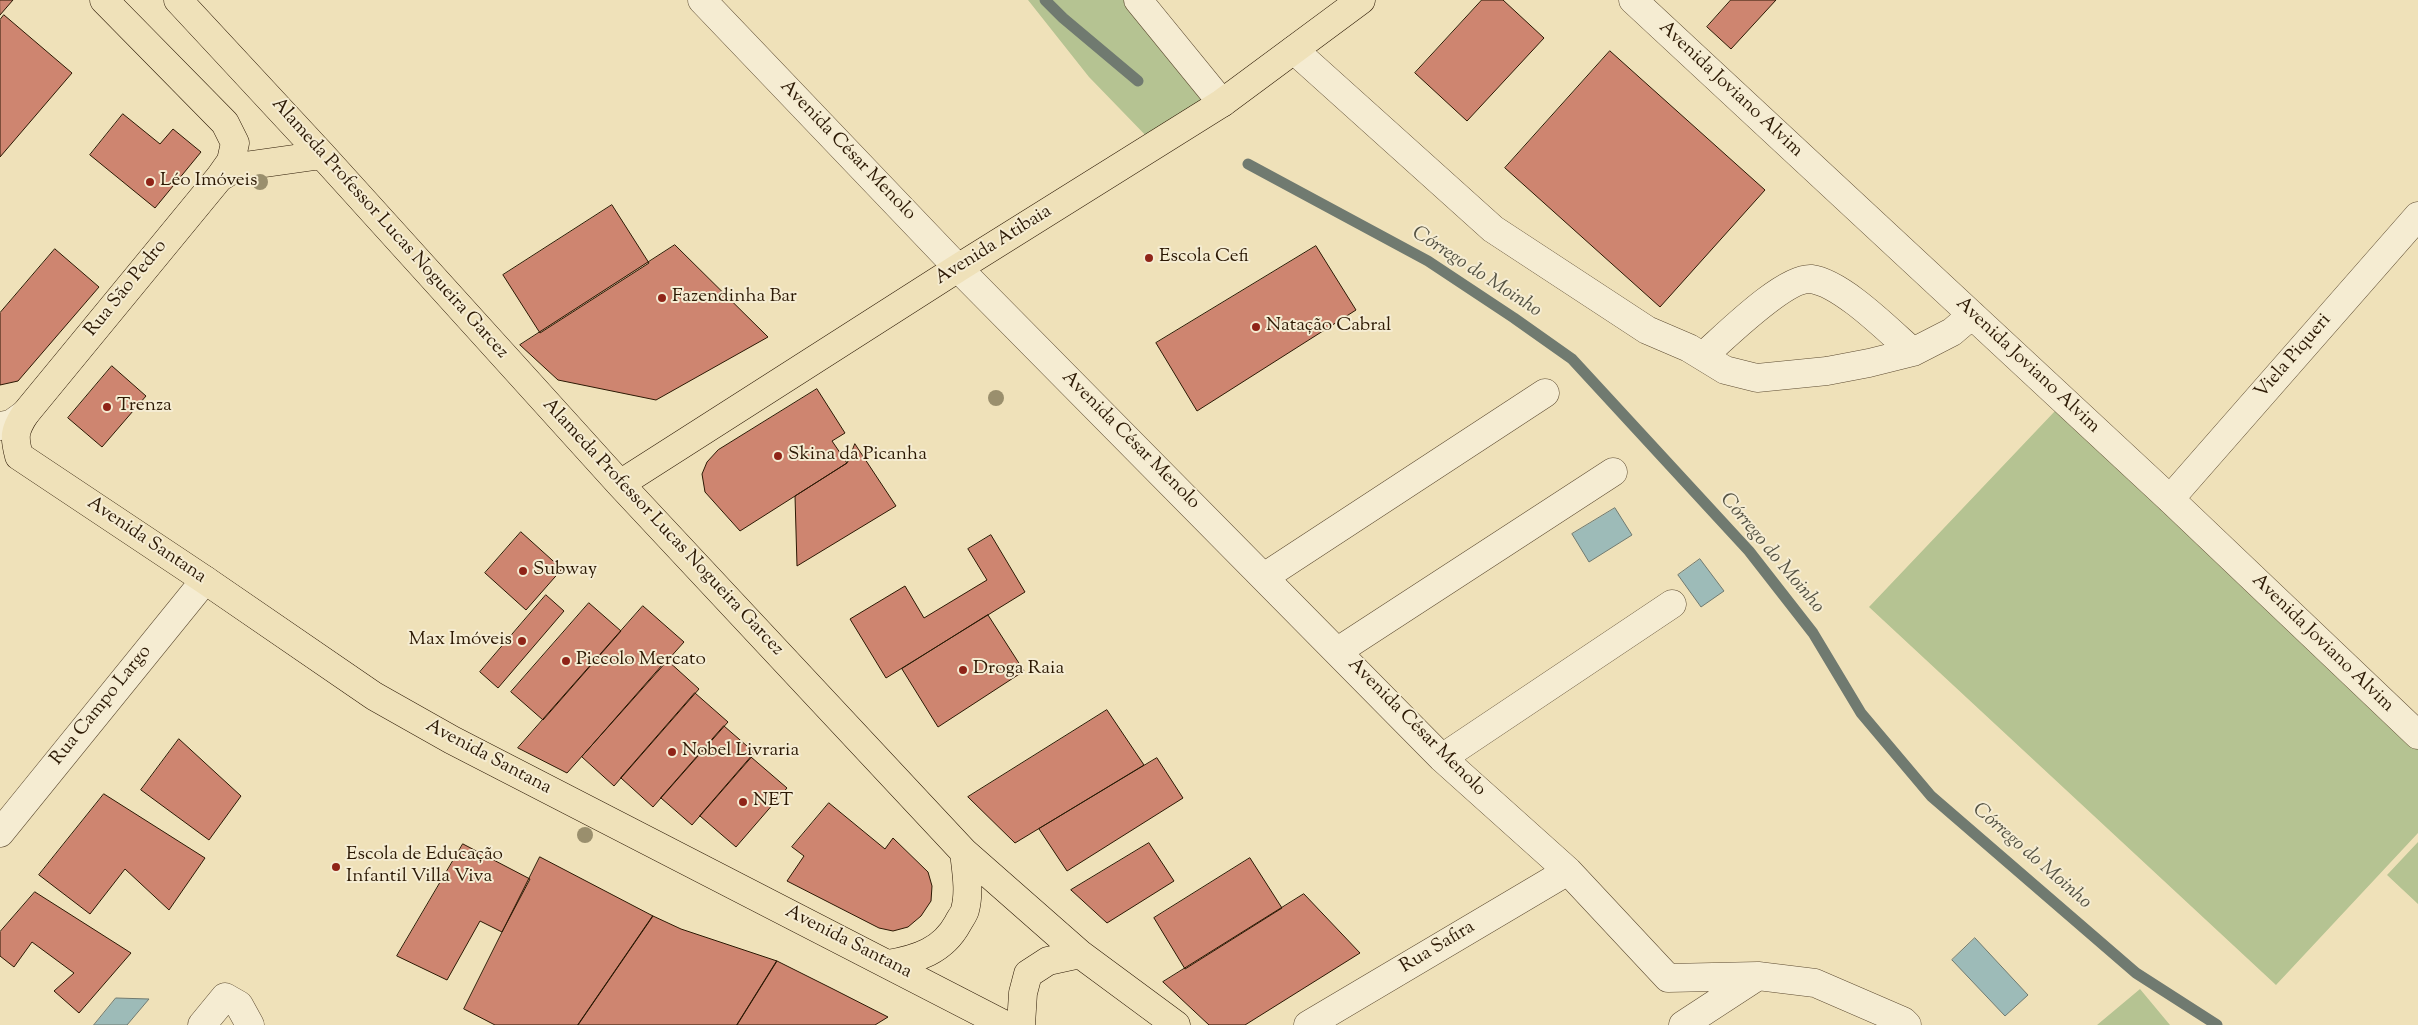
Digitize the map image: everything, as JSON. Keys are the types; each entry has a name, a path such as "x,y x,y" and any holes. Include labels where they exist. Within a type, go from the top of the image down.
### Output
{"main road":[{"name":"Rua São Pedro","path":"9,449 15,441 16,428 25,414 231,162 235,143 225,123 104,0"},
{"name":"Alameda Professor Lucas Nogueira Garcez","path":"178,0 322,155 620,484 964,852 1080,954 1176,1025"},
{"name":"Avenida Atibaia","path":"620,484 958,268 1222,103 1361,0"},
{"path":"219,178 237,167 322,155"},
{"name":"Avenida Santana","path":"9,449 374,696 452,740 1005,1025"},
{"path":"888,964 912,960 937,948 952,934 965,910 967,885 964,852"},
{"path":"1021,1025 1023,993 1028,974 1048,962 1080,954"}],"street":[{"name":"Avenida César Menolo","path":"702,0 958,268 1442,758 1568,871 1668,978 1758,976 1815,983 1903,1021 1907,1025"},
{"path":"1138,0 1222,103"},
{"name":"Avenida Joviano Alvim","path":"1633,0 2170,499 2418,735"},
{"path":"1294,50 1493,229 1647,330 1689,348 1725,370 1757,378 1826,371 1870,364 1913,352 1952,332 1972,315"},
{"name":"Viela Piqueri","path":"2170,499 2418,216"},
{"path":"1703,356 1780,290 1796,282 1810,279 1833,287 1865,310 1913,352"},
{"path":"1264,577 1546,393"},
{"path":"0,426 11,424 25,414"},
{"path":"1338,651 1613,472"},
{"name":"Rua Campo Largo","path":"0,833 205,580"},
{"path":"1442,758 1672,604"},
{"name":"Rua Safira","path":"1308,1025 1568,871"},
{"path":"1683,1025 1758,976"},
{"path":"202,1025 224,997 239,1005 250,1025"}],"green space":[{"path":"1028,0 1135,0 1217,102 1152,142 1089,77"},
{"path":"2055,411 2418,741 2418,833 2276,985 1869,607"},
{"path":"2418,842 2418,904 2387,875"},
{"path":"2140,989 2170,1025 2097,1025"}],"water":[{"path":"1615,508 1632,535 1589,562 1572,534"},
{"path":"1700,559 1724,591 1701,607 1678,575"},
{"path":"1975,938 2028,995 2005,1016 1952,960"},
{"path":"116,998 149,999 127,1025 94,1025"}],"building":[{"path":"0,0 13,0 0,15"},
{"path":"1482,0 1503,0 1544,38 1467,121 1415,73"},
{"path":"1731,0 1776,0 1731,49 1707,27"},
{"path":"4,15 72,73 0,157 0,20"},
{"path":"1610,51 1765,190 1660,307 1505,168"},
{"name":"Léo Imóveis","path":"123,114 160,144 173,129 201,152 155,208 90,155"},
{"path":"612,205 649,263 540,333 503,275"},
{"name":"Fazendinha Bar","path":"675,245 768,337 656,400 558,380 520,345"},
{"name":"Natação Cabral","path":"1316,246 1356,310 1197,411 1156,343"},
{"path":"55,249 99,287 18,381 0,385 0,313"},
{"name":"Trenza","path":"112,366 146,396 102,447 68,418"},
{"name":"Skina da Picanha","path":"817,389 845,433 832,441 847,463 740,531 705,492 702,474 707,462 718,450"},
{"path":"855,444 896,506 797,566 795,496 847,463"},
{"name":"Subway","path":"521,532 562,569 526,610 485,573"},
{"path":"991,535 1025,592 886,678 850,619 905,586 924,618 987,580 968,549"},
{"name":"Max Imóveis","path":"546,595 564,611 498,688 480,672"},
{"name":"Piccolo Mercato","path":"589,603 621,631 543,720 511,692"},
{"path":"643,606 684,642 567,773 518,748"},
{"name":"Droga Raia","path":"988,615 1024,671 938,727 902,669"},
{"path":"667,660 699,689 614,786 582,757"},
{"name":"Nobel Livraria","path":"695,693 728,722 653,807 621,778"},
{"path":"1107,710 1144,765 1015,843 968,797"},
{"path":"724,726 755,753 692,825 661,798"},
{"path":"179,739 241,796 209,840 141,790"},
{"name":"NET","path":"751,757 787,788 736,847 700,816"},
{"path":"1157,758 1183,798 1067,871 1039,829"},
{"path":"104,794 205,858 169,910 125,869 90,914 39,875"},
{"path":"829,803 885,849 893,838 928,872 932,886 931,901 921,916 908,927 893,931 879,928 787,881 804,856 792,847"},
{"path":"1149,843 1174,881 1107,923 1071,890"},
{"path":"463,844 530,879 502,932 480,921 447,980 397,956"},
{"path":"540,857 653,916 578,1025 495,1025 464,1009"},
{"path":"1250,858 1282,908 1185,969 1154,918"},
{"path":"35,892 131,953 79,1013 54,991 74,973 32,942 14,967 0,956 0,932"},
{"path":"1304,894 1360,953 1245,1025 1209,1025 1163,982"},
{"path":"653,916 681,929 777,961 737,1025 578,1025"},
{"path":"777,961 888,1017 875,1025 737,1025"}],"waterway":[{"path":"1045,0 1063,18 1138,81"},
{"name":"Córrego do Moinho","path":"1248,164 1428,261 1572,359 1749,551 1813,633 1861,713 1931,796 2136,973 2217,1025"}],"place":[{"name":"Léo Imóveis","path":"150,182"},
{"name":"Escola Cefi","path":"1149,258"},
{"name":"Fazendinha Bar","path":"662,298"},
{"name":"Natação Cabral","path":"1256,327"},
{"name":"Trenza","path":"107,407"},
{"name":"Skina da Picanha","path":"778,456"},
{"name":"Subway","path":"523,571"},
{"name":"Max Imóveis","path":"522,641"},
{"name":"Piccolo Mercato","path":"566,661"},
{"name":"Droga Raia","path":"963,670"},
{"name":"Nobel Livraria","path":"672,752"},
{"name":"NET","path":"743,802"},
{"name":"Escola de Educação Infantil Villa Viva","path":"336,867"}]}
